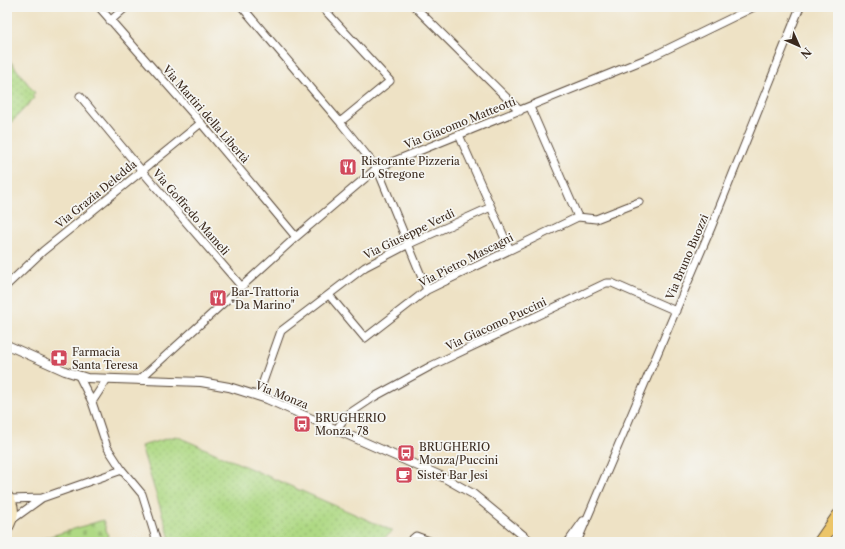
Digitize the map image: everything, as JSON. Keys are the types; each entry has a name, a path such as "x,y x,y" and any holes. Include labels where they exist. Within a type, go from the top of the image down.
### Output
{"highway":[{"path":"820,542 838,516"}],"main road":[{"path":"7,530 13,519 14,509 9,497"}],"street":[{"name":"Via Martiri della Libertà","path":"99,7 200,123 296,237"},
{"path":"110,21 126,7"},
{"path":"242,7 340,122 377,168 407,245 427,290"},
{"path":"322,7 390,81 340,122"},
{"path":"415,7 520,111"},
{"name":"Via Giacomo Matteotti","path":"139,380 296,237 377,168 651,57 754,7"},
{"name":"Via Bruno Buozzi","path":"577,542 711,228 800,7"},
{"name":"Via Goffredo Mameli","path":"80,96 241,286"},
{"path":"530,107 578,217"},
{"name":"Via Grazia Deledda","path":"7,286 43,251 200,123"},
{"path":"460,135 510,250"},
{"name":"Via Pietro Mascagni","path":"329,295 365,338 427,290 578,217 596,219 639,202"},
{"name":"Via Giuseppe Verdi","path":"258,396 282,330 365,267 407,245 491,207"},
{"name":"Via Giacomo Puccini","path":"336,430 347,415 380,394 431,366 606,283 612,283 676,311"},
{"name":"Via Monza","path":"7,345 79,376 107,379 210,384 258,396 444,477 465,489 527,541"},
{"path":"79,376 92,402 107,447 122,470 142,494 157,542"},
{"path":"92,402 107,379"},
{"path":"13,519 42,498 122,470"},
{"path":"9,497 42,498"},
{"name":"Via Bruno Buozzi","path":"568,542 589,513"},
{"path":"410,541 416,536 432,542"}],"green space":[{"path":"7,57 35,93 32,95 34,98 7,127"},
{"path":"176,436 393,531 379,542 171,542 141,446"},
{"path":"103,520 110,542 32,542"}],"place":[{"name":"Ristorante Pizzeria Lo Stregone","path":"348,167"},
{"name":"Bar-Trattoria \"Da Marino\"","path":"218,298"},
{"name":"Farmacia Santa Teresa","path":"59,358"},
{"name":"BRUGHERIO Monza, 78","path":"302,424"},
{"name":"BRUGHERIO Monza/Puccini","path":"406,453"},
{"name":"Sister Bar Jesi","path":"404,475"}]}
